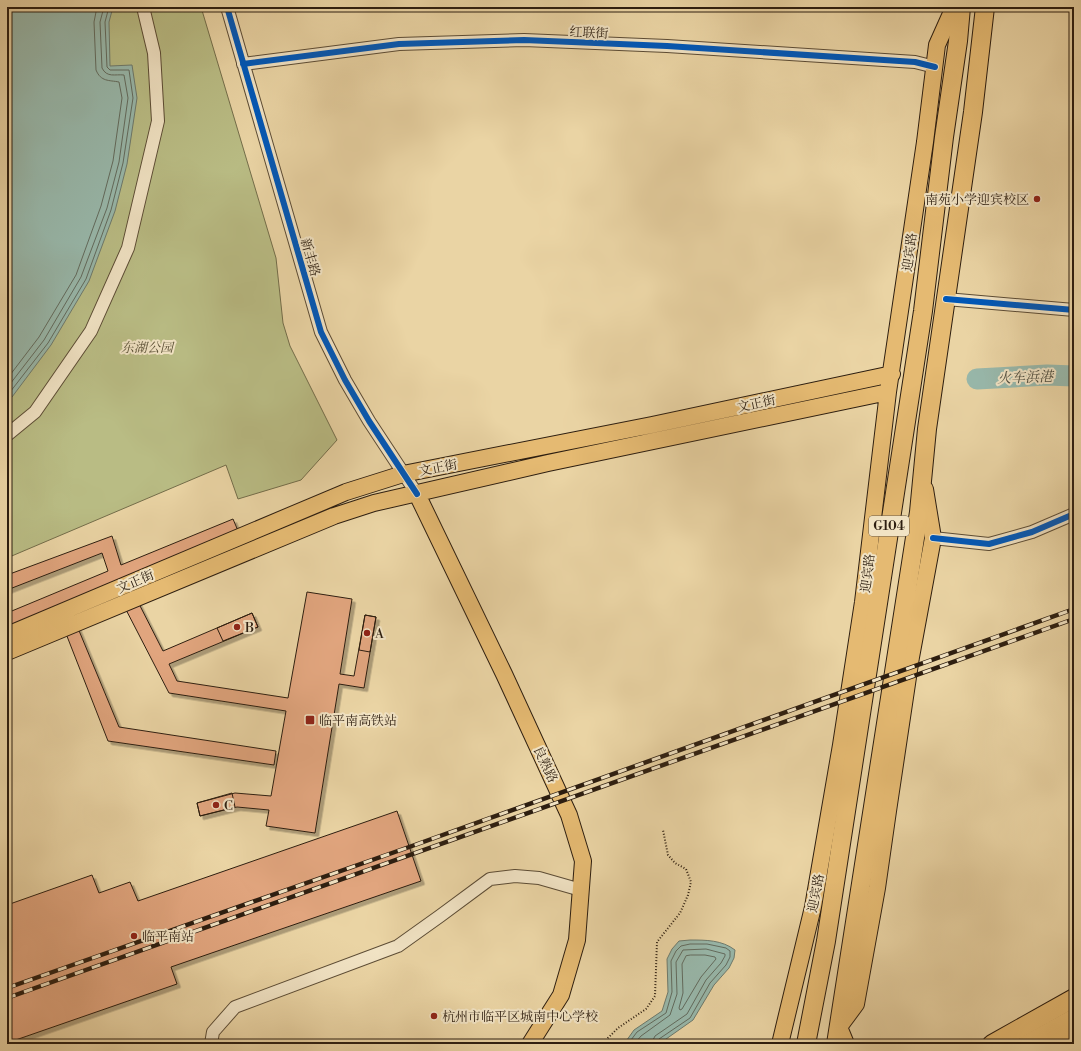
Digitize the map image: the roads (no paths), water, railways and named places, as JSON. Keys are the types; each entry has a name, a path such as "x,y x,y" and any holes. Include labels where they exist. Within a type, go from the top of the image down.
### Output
{"highway":[{"name":"迎宾路","path":"806,1044 826,941 923,311 944,137 958,41 961,7"},
{"name":"G104","path":"838,1036 881,748 919,512 927,429 973,112 985,7"},
{"path":"992,1044 1074,998"},
{"path":"1047,1044 1074,1030"}],"main road":[{"name":"迎宾路","path":"780,1044 813,907 841,745 863,602 888,392 892,374 937,45 954,7"},
{"name":"文正街","path":"7,635 346,492 403,474 652,425 892,374"},
{"name":"文正街","path":"7,652 334,516 374,503 556,461 888,392"},
{"path":"846,1044 838,1036 856,1004 877,888 911,657 933,538 923,476"},
{"name":"良熟路","path":"417,494 504,674 569,815 583,861 577,940 561,995 530,1044"},
{"path":"1025,1044 1074,1017"}],"street":[{"path":"7,435 35,412 91,331 128,248 158,121 154,53 143,7"},
{"name":"新丰路","path":"227,7 321,332 345,380 417,494"},
{"name":"红联街","path":"243,64 398,44 524,40 668,46 908,62 935,67"},
{"path":"946,299 1074,310"},
{"path":"933,538 989,544 1032,532 1074,514"},
{"path":"211,1044 213,1032 236,1006 398,946 490,879 515,876 539,878 581,890"}],"water":[{"path":"7,7 113,7 109,22 110,66 132,65 137,98 127,164 115,211 89,281 51,345 12,397 7,401"},
{"path":"690,940 719,942 735,950 734,958 729,968 714,985 693,1020 659,1044 624,1044 634,1030 662,1011 668,992 667,959 672,949 679,941"}],"waterway":[{"name":"火车浜港","path":"977,379 1047,375 1074,376"}],"railway":[{"path":"7,988 412,846 1074,609"},
{"path":"7,998 1074,619"}],"place":[{"name":"南苑小学迎宾校区","path":"1037,199"},
{"name":"B","path":"237,627"},
{"name":"A","path":"367,633"},
{"name":"临平南高铁站","path":"310,720"},
{"name":"C","path":"216,805"},
{"name":"临平南站","path":"134,936"},
{"name":"杭州市临平区城南中心学校","path":"434,1016"}],"park label":[{"name":"东湖公园","path":"147,347"}]}
